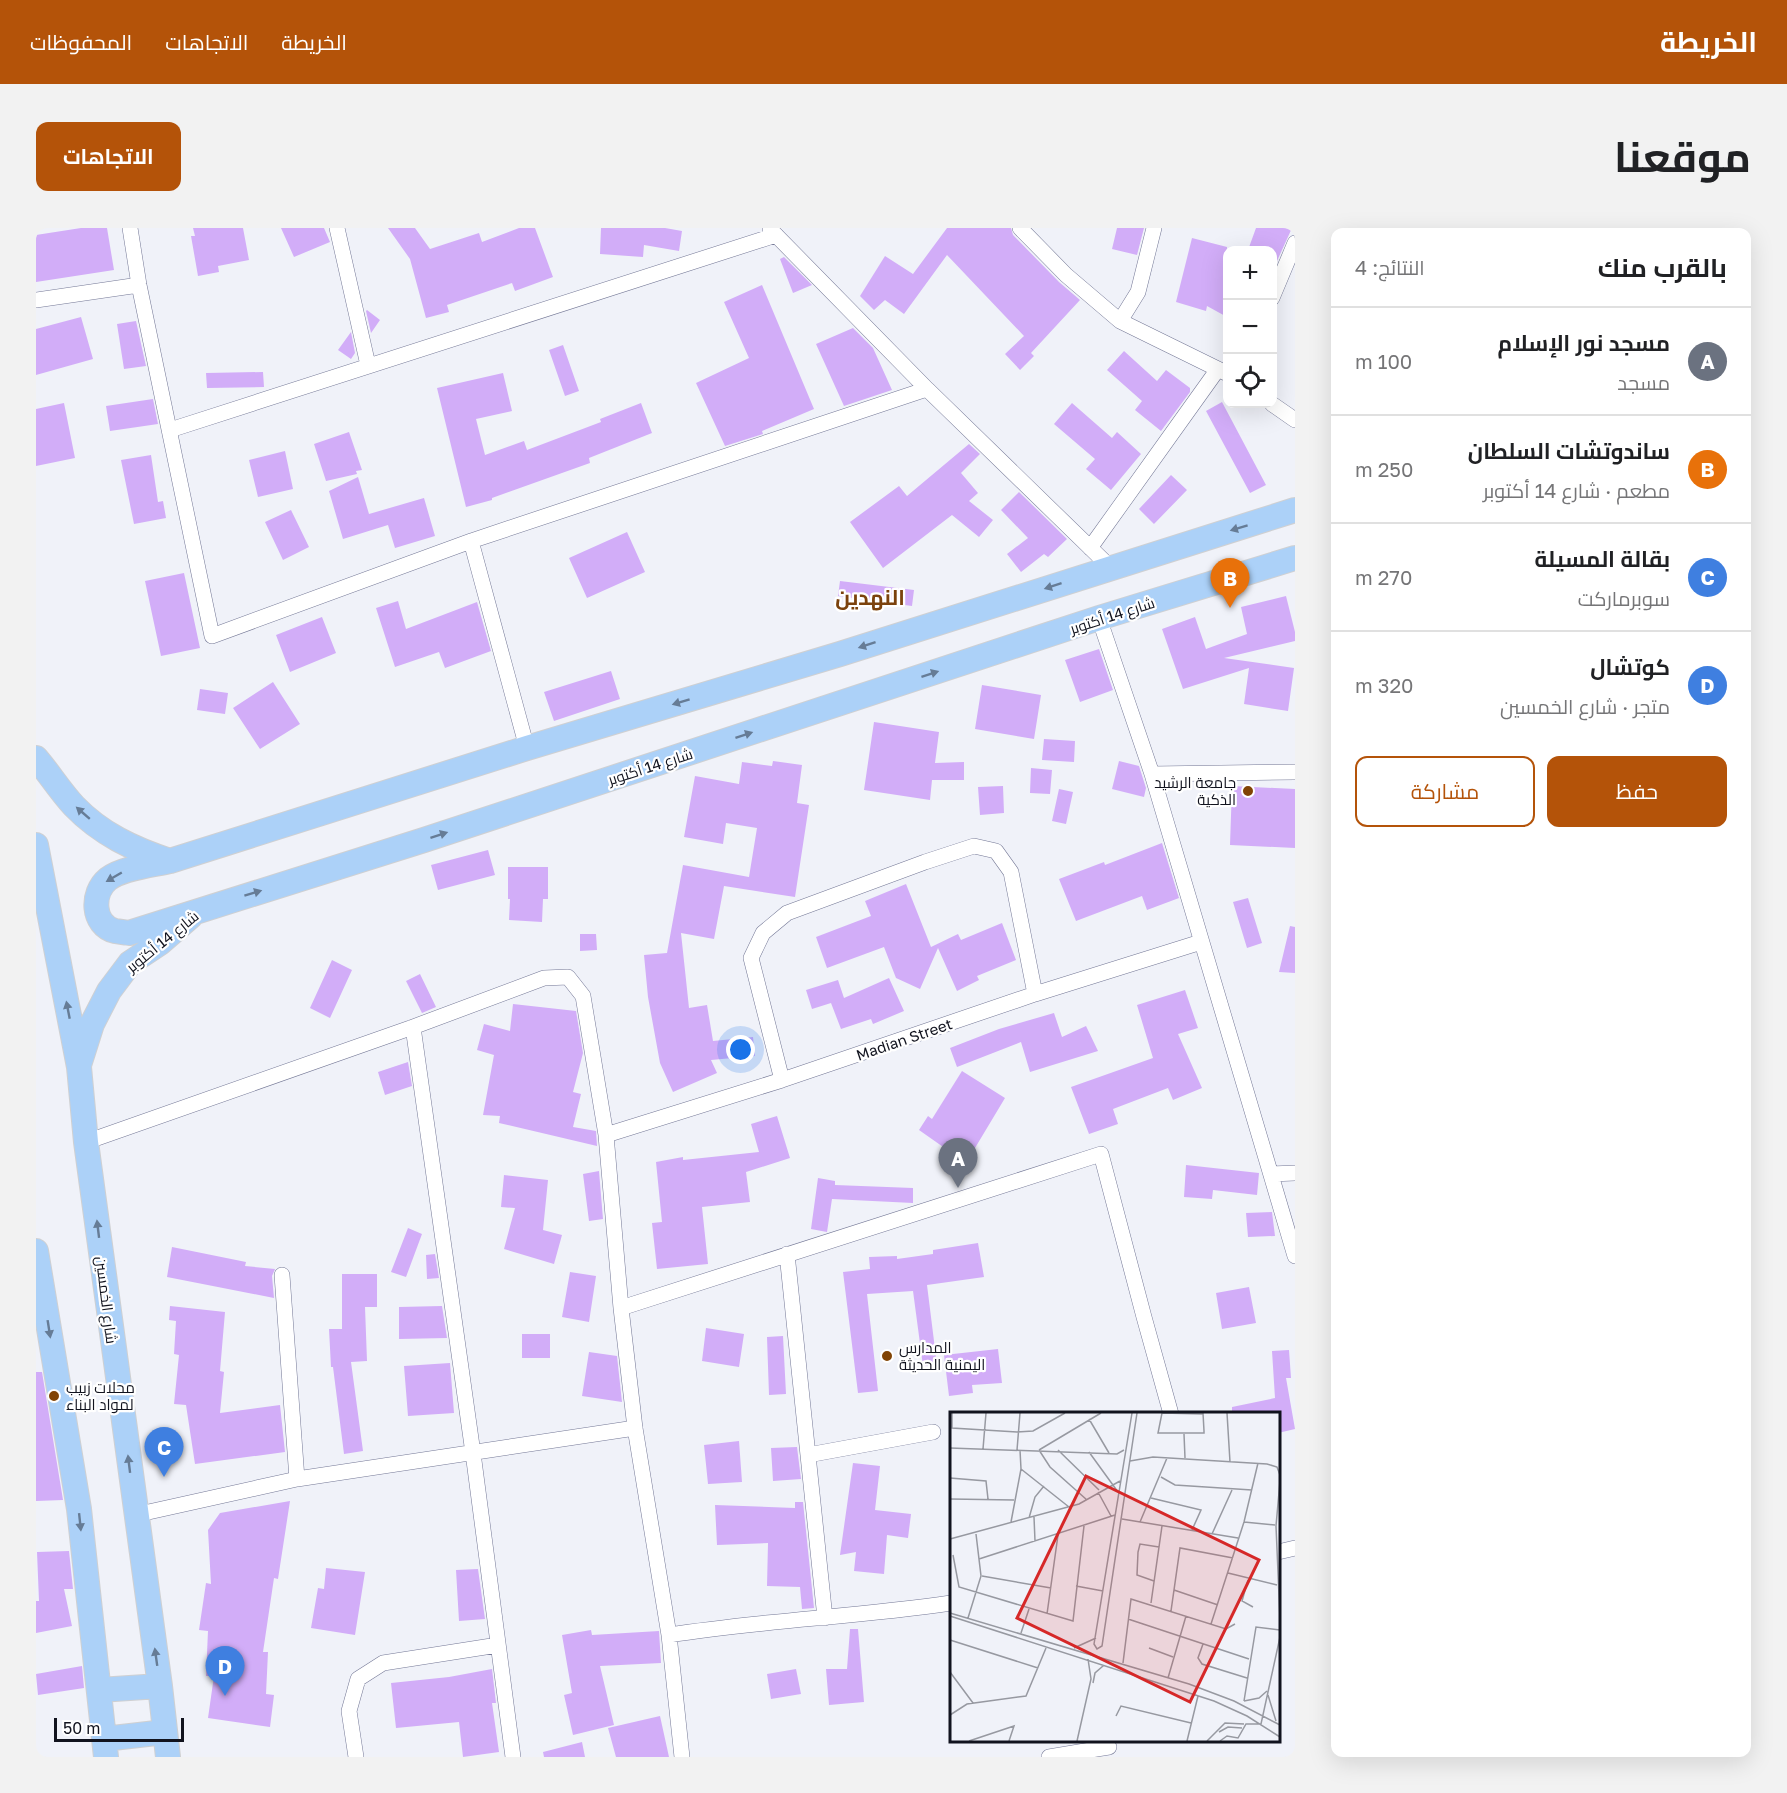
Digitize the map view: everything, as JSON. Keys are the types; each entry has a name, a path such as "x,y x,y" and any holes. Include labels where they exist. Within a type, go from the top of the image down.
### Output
{"main road":[{"path":"197,910 129,933 114,931 102,923 95,908 97,893 107,880 119,873 170,861 527,748 840,654 1291,508"},
{"name":"شارع 14 أكتوبر","path":"79,1067 92,1024 110,991 130,963 160,943 197,910 435,836 1099,618 1295,558"},
{"path":"36,758 74,806 102,830 135,849 170,861"},
{"name":"شارع الخمسين","path":"36,845 79,1067 86,1142 168,1757"},
{"path":"36,1251 79,1509 105,1748 165,1732"},
{"path":"99,1690 160,1686"}],"street":[{"path":"130,228 139,285 212,636 471,541 927,389"},
{"path":"337,228 368,365"},
{"path":"1020,228 1066,275 1120,321 1222,371 1090,548"},
{"path":"1120,321 1138,292 1154,228"},
{"path":"170,430 773,231 927,389 1110,567"},
{"path":"1277,286 1295,243"},
{"path":"36,300 139,285"},
{"path":"1277,407 1295,420"},
{"path":"471,541 527,748"},
{"path":"1099,618 1152,774 1295,1256"},
{"path":"1152,774 1295,772"},
{"path":"782,1080 751,958 763,933 787,914 935,859 974,846 996,851 1011,872 1035,994"},
{"name":"Madian Street","path":"606,1135 782,1080 1035,994 1201,942"},
{"path":"86,1142 413,1027 544,978 568,977 583,996 606,1135 621,1308 635,1428 669,1635 682,1757"},
{"path":"413,1027 513,1757"},
{"path":"621,1308 1101,1154 1171,1412"},
{"path":"1271,1174 1295,1173"},
{"path":"787,1254 825,1618"},
{"path":"282,1275 297,1479"},
{"path":"135,1515 297,1479 635,1428"},
{"path":"808,1455 933,1432"},
{"path":"1280,1552 1295,1548"},
{"path":"669,1635 719,1627 825,1618 950,1603"},
{"path":"356,1757 349,1711 358,1679 383,1662 498,1645"},
{"path":"1049,1757 1110,1748"}],"building":[{"path":"81,228 107,228 114,270 36,282 36,235"},
{"path":"193,228 243,228 249,260 218,266 219,272 198,276 191,236 195,236"},
{"path":"281,228 324,228 330,242 294,257"},
{"path":"388,228 415,228 430,249 479,233 482,242 519,228 535,228 553,277 515,291 512,283 447,305 449,312 426,318 410,259"},
{"path":"601,228 665,228 682,231 679,251 644,245 643,257 600,254"},
{"path":"947,228 1011,228 1013,235 1080,300 1031,353 1034,356 1020,370 1005,354 1024,336 947,255 904,314 885,300 874,310 860,296 885,256 913,274"},
{"path":"1117,228 1144,228 1137,255 1112,249"},
{"path":"1256,228 1292,228 1277,261 1277,246 1249,246"},
{"path":"1192,238 1223,246 1223,315 1207,306 1206,311 1176,302"},
{"path":"784,257 812,285 793,293 780,259"},
{"path":"762,285 814,409 762,431 763,434 725,446 696,383 749,358 724,302"},
{"path":"366,311 380,320 371,333"},
{"path":"81,317 93,359 36,375 36,329"},
{"path":"136,321 146,366 124,369 117,324"},
{"path":"853,328 873,348 892,390 844,406 816,344"},
{"path":"351,332 355,353 351,359 338,350"},
{"path":"563,345 579,391 565,396 549,350"},
{"path":"1124,351 1157,381 1166,370 1190,388 1190,392 1161,431 1135,410 1142,401 1107,370"},
{"path":"263,372 264,387 207,388 206,373"},
{"path":"503,373 512,411 476,419 485,455 524,441 527,450 601,422 600,419 641,403 652,433 589,458 590,463 492,498 492,500 466,507 437,388"},
{"path":"153,399 158,424 110,431 106,406"},
{"path":"1222,402 1223,408 1225,408 1266,485 1250,493 1206,411"},
{"path":"64,403 75,458 36,466 36,409"},
{"path":"1072,403 1112,438 1117,432 1141,454 1111,490 1086,469 1095,459 1054,424"},
{"path":"349,432 362,470 356,471 357,474 326,481 314,444"},
{"path":"969,444 980,454 961,473 978,493 969,501 993,520 979,537 952,515 883,568 850,522 899,486 907,496"},
{"path":"285,451 293,489 258,497 249,460"},
{"path":"151,455 158,502 163,501 166,518 134,524 121,460"},
{"path":"1171,475 1187,490 1154,524 1139,509"},
{"path":"358,477 369,514 424,498 435,536 395,548 388,525 343,539 329,491"},
{"path":"1019,492 1067,539 1048,557 1044,554 1021,572 1007,554 1028,538 1001,510"},
{"path":"291,510 309,547 283,560 265,522"},
{"path":"627,532 645,572 587,598 569,558"},
{"path":"184,573 200,648 161,656 145,581"},
{"path":"840,581 914,590 912,606 838,596"},
{"path":"1286,596 1295,641 1224,658 1294,668 1288,711 1244,704 1249,668 1183,689 1162,629 1195,617 1206,649 1247,634 1241,607"},
{"path":"398,601 406,629 477,602 491,651 445,668 439,652 395,667 376,608"},
{"path":"322,617 336,653 290,672 276,635"},
{"path":"1099,649 1113,690 1080,702 1065,660"},
{"path":"611,671 620,699 554,721 544,692"},
{"path":"273,682 300,724 260,749 233,708"},
{"path":"982,685 1041,695 1034,739 975,729"},
{"path":"200,689 228,693 225,714 197,710"},
{"path":"874,722 939,732 935,763 964,762 964,780 932,780 930,800 864,790"},
{"path":"1044,739 1075,741 1074,762 1042,760"},
{"path":"773,761 802,765 797,803 809,805 795,897 724,886 714,939 681,933 689,1008 707,1005 713,1041 753,1037 755,1056 711,1060 717,1073 673,1092 660,1063 648,997 644,955 667,953 683,865 749,877 757,828 726,823 723,844 684,837 695,776 739,784 742,762 772,766"},
{"path":"1119,761 1139,766 1146,788 1144,797 1112,789"},
{"path":"1031,768 1052,770 1050,794 1030,793"},
{"path":"1003,786 1004,813 980,815 978,787"},
{"path":"1232,786 1295,789 1295,848 1230,845"},
{"path":"1059,789 1073,792 1066,824 1052,821"},
{"path":"1162,843 1179,898 1147,910 1142,896 1076,921 1059,879 1104,862 1105,865"},
{"path":"488,850 495,875 438,890 431,865"},
{"path":"508,867 548,867 548,899 543,899 542,922 509,920"},
{"path":"906,884 931,947 958,934 961,940 1002,923 1016,960 977,976 979,980 957,991 938,948 920,989 896,978 884,947 827,968 816,937 871,916 865,901"},
{"path":"1248,898 1262,943 1247,948 1233,902"},
{"path":"1290,926 1295,927 1295,973 1279,972"},
{"path":"580,934 596,934 597,950 580,951"},
{"path":"332,960 352,970 330,1018 310,1008"},
{"path":"420,974 436,1007 422,1013 406,981"},
{"path":"889,978 904,1011 873,1024 871,1019 841,1029 831,1003 812,1009 806,990 838,980 844,998"},
{"path":"1185,990 1198,1028 1178,1034 1202,1088 1173,1100 1168,1088 1113,1109 1118,1124 1089,1134 1071,1087 1153,1058 1137,1005"},
{"path":"513,1004 576,1011 583,1053 573,1092 581,1094 573,1127 596,1131 597,1146 499,1123 500,1116 483,1115 494,1055 477,1050 484,1024 510,1031"},
{"path":"1054,1013 1062,1037 1086,1026 1098,1051 1030,1072 1021,1042 957,1067 950,1048 999,1029"},
{"path":"408,1062 412,1086 385,1095 378,1072"},
{"path":"962,1071 1005,1098 966,1163 919,1130 928,1116 932,1119"},
{"path":"777,1116 790,1158 746,1172 750,1202 702,1207 708,1264 657,1269 652,1223 662,1222 656,1162 683,1157 683,1160 759,1152 751,1124"},
{"path":"1186,1165 1259,1173 1257,1195 1213,1190 1212,1199 1184,1197"},
{"path":"599,1171 603,1219 589,1221 583,1174"},
{"path":"504,1175 548,1180 543,1230 562,1235 554,1264 504,1249 515,1208 501,1207"},
{"path":"818,1178 835,1181 835,1185 913,1188 913,1203 832,1199 827,1232 811,1229"},
{"path":"1272,1212 1275,1236 1248,1237 1246,1213"},
{"path":"408,1228 422,1234 406,1277 391,1272"},
{"path":"978,1243 984,1277 927,1285 937,1365 923,1366 913,1291 867,1294 878,1391 858,1393 843,1272 870,1269 869,1257 897,1256 897,1259 933,1254 933,1250"},
{"path":"172,1247 246,1262 245,1266 275,1269 272,1276 274,1298 167,1277"},
{"path":"435,1254 439,1278 427,1279 426,1255"},
{"path":"570,1272 596,1276 589,1322 562,1317"},
{"path":"342,1274 377,1274 377,1307 365,1307 367,1361 351,1362 363,1451 344,1454 333,1367 331,1367 329,1329 342,1329"},
{"path":"1249,1287 1256,1323 1222,1329 1216,1293"},
{"path":"170,1306 225,1312 220,1371 224,1372 220,1413 280,1405 285,1452 195,1464 186,1405 174,1404 179,1355 174,1354 176,1321 169,1320"},
{"path":"442,1306 447,1338 399,1339 399,1307"},
{"path":"706,1328 744,1334 739,1367 702,1361"},
{"path":"522,1334 550,1334 550,1358 522,1358"},
{"path":"783,1336 786,1394 769,1395 767,1337"},
{"path":"998,1349 1002,1383 972,1385 973,1393 949,1396 944,1355"},
{"path":"1289,1350 1291,1378 1286,1378 1295,1429 1280,1433 1280,1412 1232,1412 1232,1407 1275,1398 1272,1351"},
{"path":"589,1352 617,1356 622,1402 582,1396"},
{"path":"450,1363 454,1413 408,1416 404,1366"},
{"path":"36,1372 42,1372 63,1500 36,1501"},
{"path":"739,1441 742,1482 708,1484 704,1445"},
{"path":"797,1447 801,1479 773,1481 771,1448"},
{"path":"853,1463 880,1466 875,1510 911,1514 908,1538 887,1535 884,1574 854,1571 856,1552 840,1555"},
{"path":"290,1501 278,1579 274,1578 263,1652 268,1652 266,1694 274,1695 270,1727 208,1718 214,1676 206,1676 208,1631 199,1630 206,1583 211,1584 208,1530 220,1513"},
{"path":"795,1502 803,1502 814,1608 802,1609 800,1587 767,1586 768,1543 717,1545 715,1505 795,1508"},
{"path":"69,1551 73,1589 64,1589 72,1626 36,1633 36,1601 39,1601 37,1552"},
{"path":"326,1568 365,1572 355,1635 311,1628 318,1588 324,1589"},
{"path":"478,1569 485,1619 459,1621 456,1570"},
{"path":"850,1629 858,1629 864,1702 829,1705 826,1669 847,1669"},
{"path":"591,1630 592,1635 659,1631 661,1663 600,1666 614,1725 573,1735 564,1695 572,1693 562,1635"},
{"path":"82,1666 84,1688 38,1695 36,1674"},
{"path":"492,1669 496,1703 492,1703 499,1752 463,1757 459,1722 396,1728 391,1683 449,1677"},
{"path":"796,1669 801,1694 771,1699 767,1674"},
{"path":"660,1716 669,1757 616,1757 608,1728"},
{"path":"582,1742 585,1757 544,1757 543,1752"}],"place":[{"name":"ساندوتشات السلطان","path":"1230,608"},
{"name":"جامعة الرشيد الذكية","path":"1248,791"},
{"name":"مسجد نور الإسلام","path":"958,1188"},
{"name":"المدارس اليمنية الحديثة","path":"887,1356"},
{"name":"محلات زبيب لمواد البناء","path":"54,1396"},
{"name":"بقالة المسيلة","path":"164,1477"},
{"name":"كوتشال","path":"225,1696"}],"district":[{"name":"النهدين","path":"870,597"}]}
